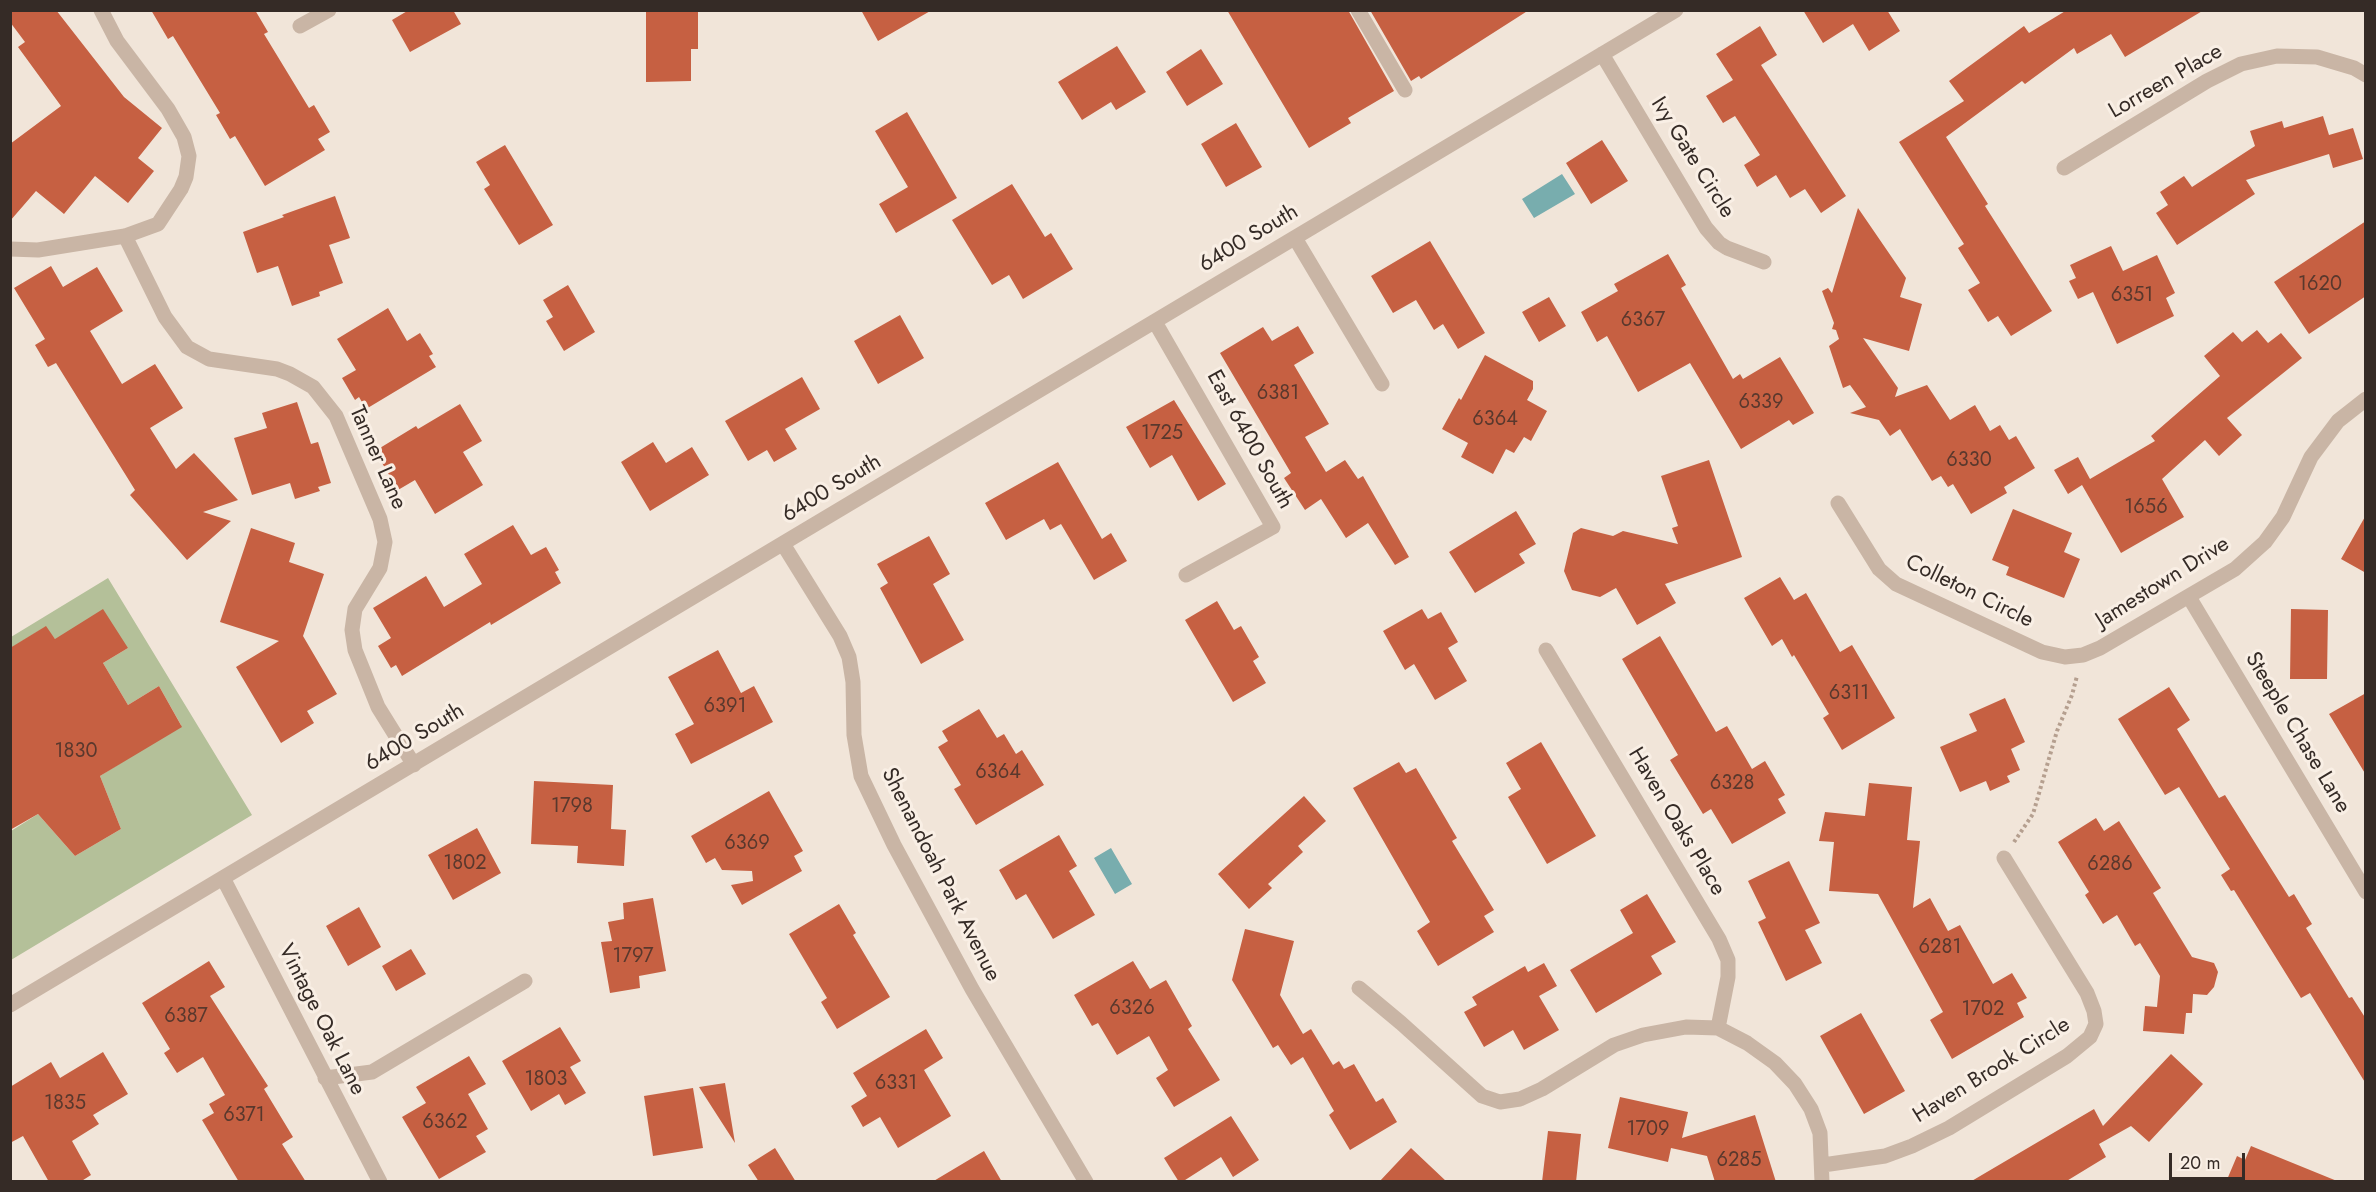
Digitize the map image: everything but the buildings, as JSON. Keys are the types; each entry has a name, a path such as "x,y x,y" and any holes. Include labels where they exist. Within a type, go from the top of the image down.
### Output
{"street":[{"path":"10,249 38,250 125,236 158,224 181,189 186,177 189,156 180,128 117,41 101,10"},
{"path":"300,26 328,10"},
{"path":"1358,10 1405,90"},
{"name":"6400 South","path":"10,1005 1676,10"},
{"name":"Ivy Gate Circle","path":"1602,54 1706,228 1719,243 1727,248 1764,262"},
{"name":"Lorreen Place","path":"2064,168 2207,81 2241,64 2277,56 2317,57 2354,68 2366,75"},
{"name":"Tanner Lane","path":"125,236 165,317 187,348 209,359 277,369 290,374 313,387 336,416 380,519 384,534 380,568 355,609 352,630 355,650 378,707 414,765"},
{"path":"1295,238 1382,384"},
{"name":"East 6400 South","path":"1155,322 1273,527 1186,575"},
{"name":"Jamestown Drive","path":"2083,655 2100,648 2235,569 2265,542 2283,517 2311,457 2337,421 2366,399"},
{"name":"Colleton Circle","path":"1838,504 1879,569 1896,584 2042,652 2065,657 2083,655"},
{"name":"Shenandoah Park Avenue","path":"783,544 840,636 849,657 853,682 854,735 861,776 894,845 972,989 1086,1182"},
{"name":"Steeple Chase Lane","path":"2189,597 2366,892"},
{"name":"Haven Oaks Place","path":"1546,650 1719,939 1728,960 1728,977 1718,1028"},
{"name":"Haven Brook Circle","path":"1823,1165 1885,1156 1912,1146 1949,1128 2067,1056 2090,1037 2096,1024 2087,993 2004,858"},
{"name":"Vintage Oak Lane","path":"223,878 380,1182"},
{"path":"325,1078 372,1072 525,981"},
{"path":"1359,988 1482,1096 1500,1102 1520,1099 1542,1089 1614,1045 1643,1035 1686,1027 1718,1028 1747,1043 1775,1063 1795,1084 1811,1109 1820,1133 1822,1182"}],"path":[{"path":"2004,858 2033,814 2057,731 2072,696 2083,655"}],"green space":[{"path":"108,578 252,815 11,960 11,831 38,814 75,856 121,829 100,776 181,725 159,686 128,705 103,663 128,648 55,639 45,627 11,648 11,637"}],"water":[{"path":"1562,174 1575,194 1534,218 1522,199"},
{"path":"1111,848 1132,884 1115,894 1094,858"}]}
